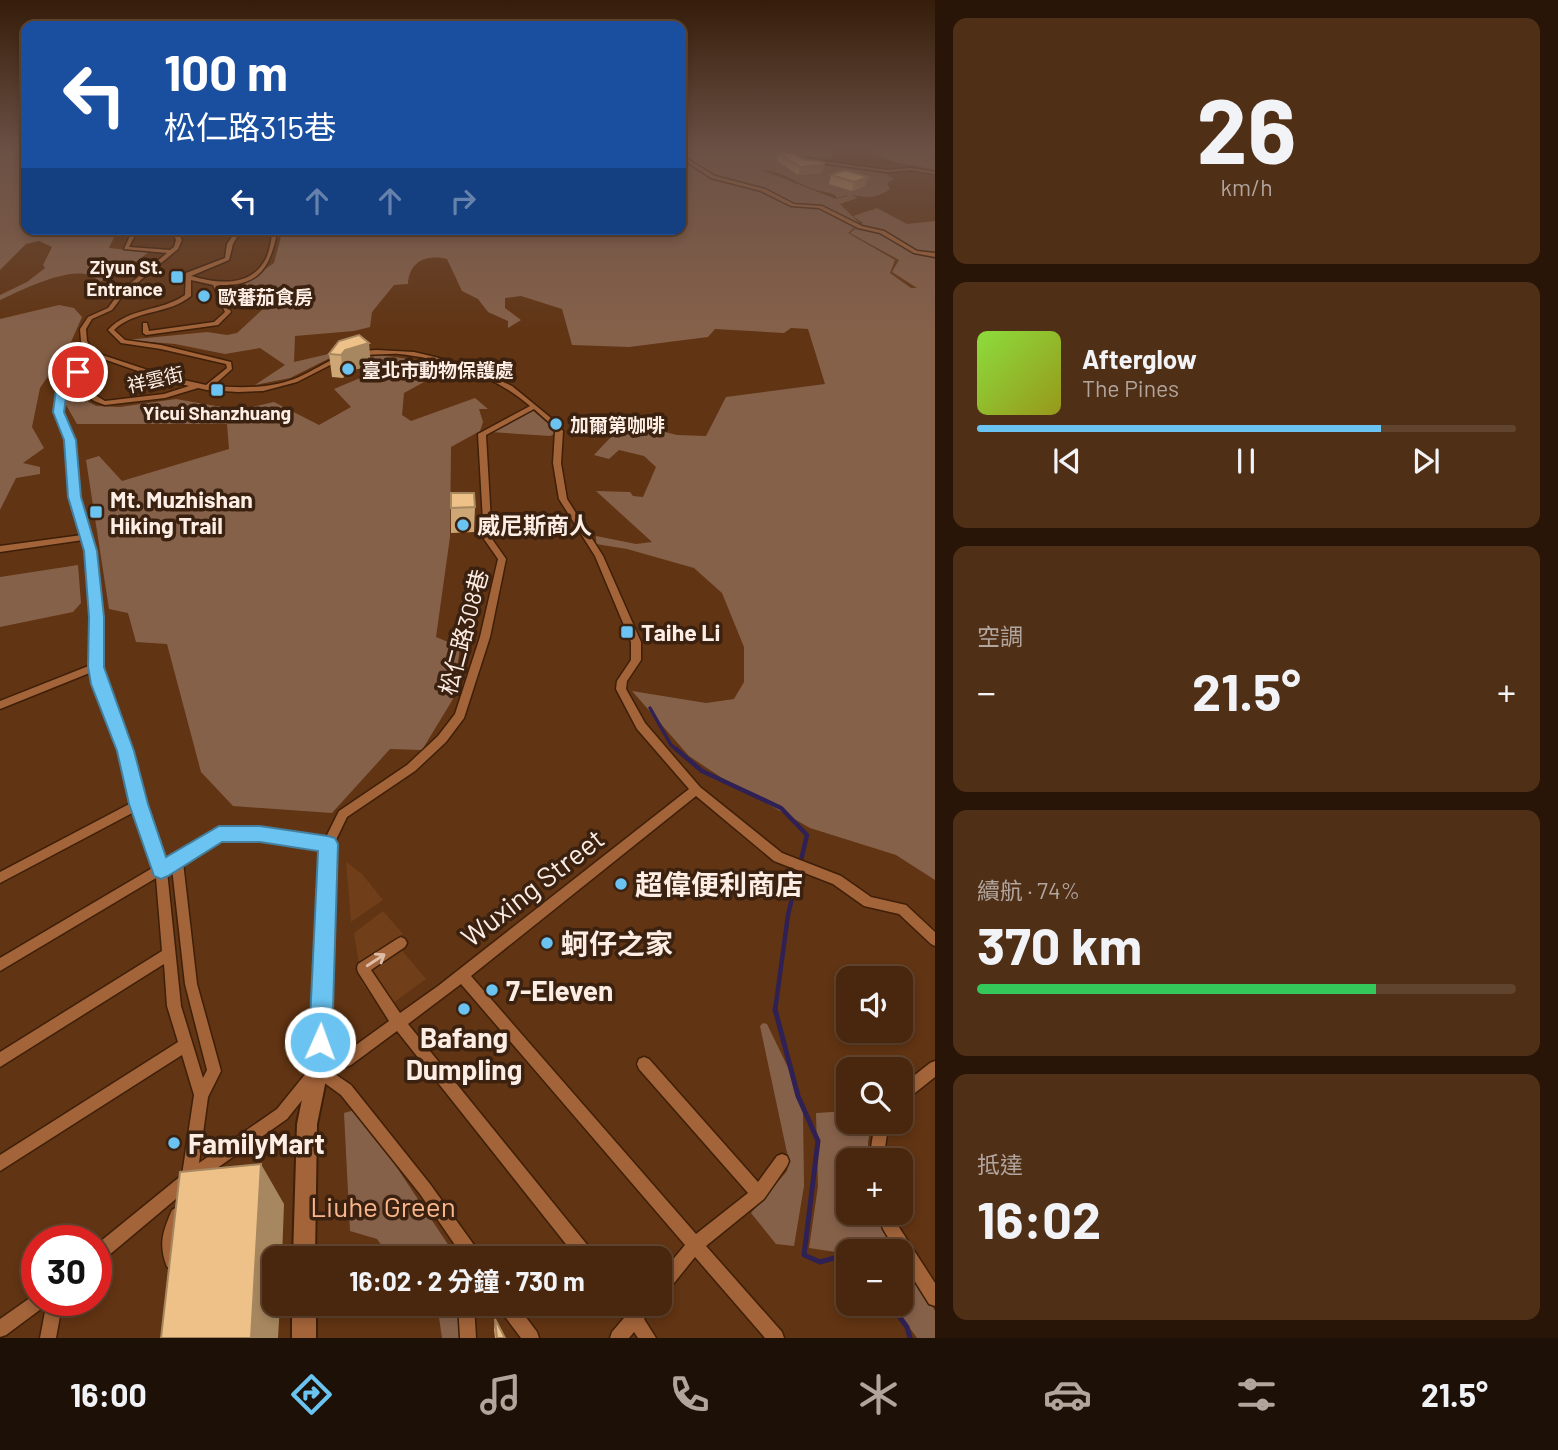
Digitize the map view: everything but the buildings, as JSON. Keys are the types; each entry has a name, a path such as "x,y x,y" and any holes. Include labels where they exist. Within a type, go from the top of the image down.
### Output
{"street":[{"path":"823,208 860,227 882,232 916,252 935,255"},
{"path":"133,235 126,248 172,252"},
{"path":"178,235 176,248 172,252 122,293 110,309 90,318 83,329 83,341 91,353 196,386 240,391 267,389 292,382 349,355 388,351 438,361 505,384 555,424 559,431 557,463 564,499 590,538 636,642 636,660 622,681 621,689 641,726 696,790 778,857 837,880 868,902 902,909 935,940"},
{"path":"207,388 230,368 229,363 161,347 122,342 111,330 118,322 132,315 163,310 180,303 188,296 188,277 193,271 227,259 229,247 236,235"},
{"path":"188,277 216,284 236,284 260,271 271,252 273,235"},
{"path":"145,324 146,333 216,324 228,312 216,284"},
{"name":"祥雲街","path":"85,537 74,497 70,440 58,412 58,401 65,378 78,372 92,373 96,379 92,390 93,398 113,403 173,394 196,386"},
{"name":"松仁路308巷","path":"328,844 343,814 411,768 442,738 460,715 483,645 502,559 488,539 482,434 534,406"},
{"path":"0,548 85,537 90,551 95,604 96,667 126,751 139,804 161,870 174,1006 201,1095"},
{"path":"0,705 96,667"},
{"name":"Wuxing Street","path":"112,1242 190,1178 282,1114 318,1070 346,1060 462,975 696,790"},
{"path":"0,878 139,804"},
{"path":"0,965 219,834 260,834 328,844 318,1070 307,1124 304,1246"},
{"path":"175,1271 169,1239 190,1178 201,1095 214,1071 191,984 177,860"},
{"path":"401,943 363,968 397,1021 577,1246"},
{"path":"0,1060 168,954"},
{"path":"462,975 776,1338"},
{"path":"0,1164 185,1045"},
{"path":"644,1064 759,1194"},
{"path":"913,1085 935,1068"},
{"path":"318,1070 346,1090 425,1188 465,1246"},
{"path":"672,1273 696,1244 759,1194 782,1161"},
{"path":"889,1225 935,1298"},
{"path":"0,1329 21,1313"},
{"path":"48,1338 52,1316"},
{"path":"304,1316 304,1338"},
{"path":"467,1316 468,1338"},
{"path":"515,1316 531,1338"},
{"path":"618,1338 634,1318 648,1338"}],"shaded area":[{"path":"346,862 362,874 383,900 351,922"},
{"path":"383,911 403,934 394,941 426,979 382,1011 362,983 354,933"}],"green space":[{"path":"0,208 21,208 21,235 115,235 109,248 149,252 129,267 99,282 91,276 79,273 65,275 0,300 0,295 27,282 45,268 43,265 52,247 39,241 26,244 0,270"},
{"path":"686,208 844,208 859,223 848,233 895,260 890,273 911,288 917,288 892,272 899,260 850,233 863,223 853,216 878,208 907,224 935,221 935,880 896,855 810,828 689,756 632,691 706,703 734,699 744,682 744,647 722,593 694,568 627,549 596,544 596,536 636,544 652,542 596,491 630,492 633,496 643,497 656,467 644,456 619,450 609,459 594,455 625,422 677,435 706,436 726,397 825,384 808,329 791,328 784,333 715,329 708,337 629,347 572,345 562,309 521,296 505,298 505,308 521,320 508,328 508,321 488,312 478,299 462,291 447,259 433,258 420,261 416,265 409,276 408,284 394,285 372,312 370,327 295,336 294,362 346,350 290,378 255,385 285,365 260,348 225,354 175,344 126,340 207,332 227,335 237,333 263,309 245,283 274,263 281,235 686,235"},
{"path":"59,305 74,308 82,317 71,342 40,388 32,427 44,448 23,463 40,467 40,474 16,478 0,510 0,319"},
{"path":"380,355 430,362 416,374 394,374 376,367 364,358"},
{"path":"372,373 424,382 404,393 402,415 411,421 475,398 488,409 479,409 483,422 480,431 451,447 450,537 436,637 460,647 453,699 422,750 390,749 332,813 233,806 201,772 167,644 136,642 128,613 109,609 86,460 99,456 122,481 229,449 227,424 77,424 62,398 68,377 86,375 90,378 82,398 96,406 120,407 176,399 239,410 274,402 319,425 351,407 334,389"},
{"path":"531,409 552,427 555,434 550,436 490,432"},
{"path":"78,565 81,603 73,612 0,627 0,577"},
{"path":"767,1024 796,1084 803,1111 804,1186 794,1246 776,1244 751,1213 787,1171 789,1162 760,1026"},
{"name":"Liuhe Green","path":"358,1109 449,1246 382,1246 377,1239 350,1231 344,1113"},
{"path":"836,1112 836,1134 870,1134 868,1148 836,1148 836,1225 883,1225 893,1239 836,1239 836,1252 809,1248 818,1186 816,1113"},
{"path":"913,1266 935,1311 935,1338 917,1338 901,1316 913,1316"},
{"path":"439,1316 459,1316 459,1338 442,1338"}],"waterway":[{"path":"650,708 671,745 678,751"},
{"path":"676,749 702,771 781,808 807,835 788,915 775,1010"},
{"path":"775,1010 798,1096 818,1141 804,1255 820,1262 836,1258"},
{"path":"899,1316 907,1327 910,1338"}],"place":[{"name":"Ziyun St. Entrance","path":"177,277"},
{"name":"歐蕃茄食房","path":"204,296"},
{"name":"臺北市動物保護處","path":"348,369"},
{"name":"Yicui Shanzhuang","path":"217,390"},
{"name":"加爾第咖啡","path":"556,424"},
{"name":"Mt. Muzhishan Hiking Trail","path":"96,512"},
{"name":"威尼斯商人","path":"463,525"},
{"name":"Taihe Li","path":"627,632"},
{"name":"超偉便利商店","path":"621,884"},
{"name":"蚵仔之家","path":"547,943"},
{"name":"7-Eleven","path":"492,990"},
{"name":"Bafang Dumpling","path":"464,1009"},
{"name":"FamilyMart","path":"174,1143"}],"route":[{"path":"78,372 72,373 63,382 58,412 70,440 74,497 90,551 96,617 96,667 126,751 139,804 161,870 219,834 260,834 328,844 320,1042"}]}
